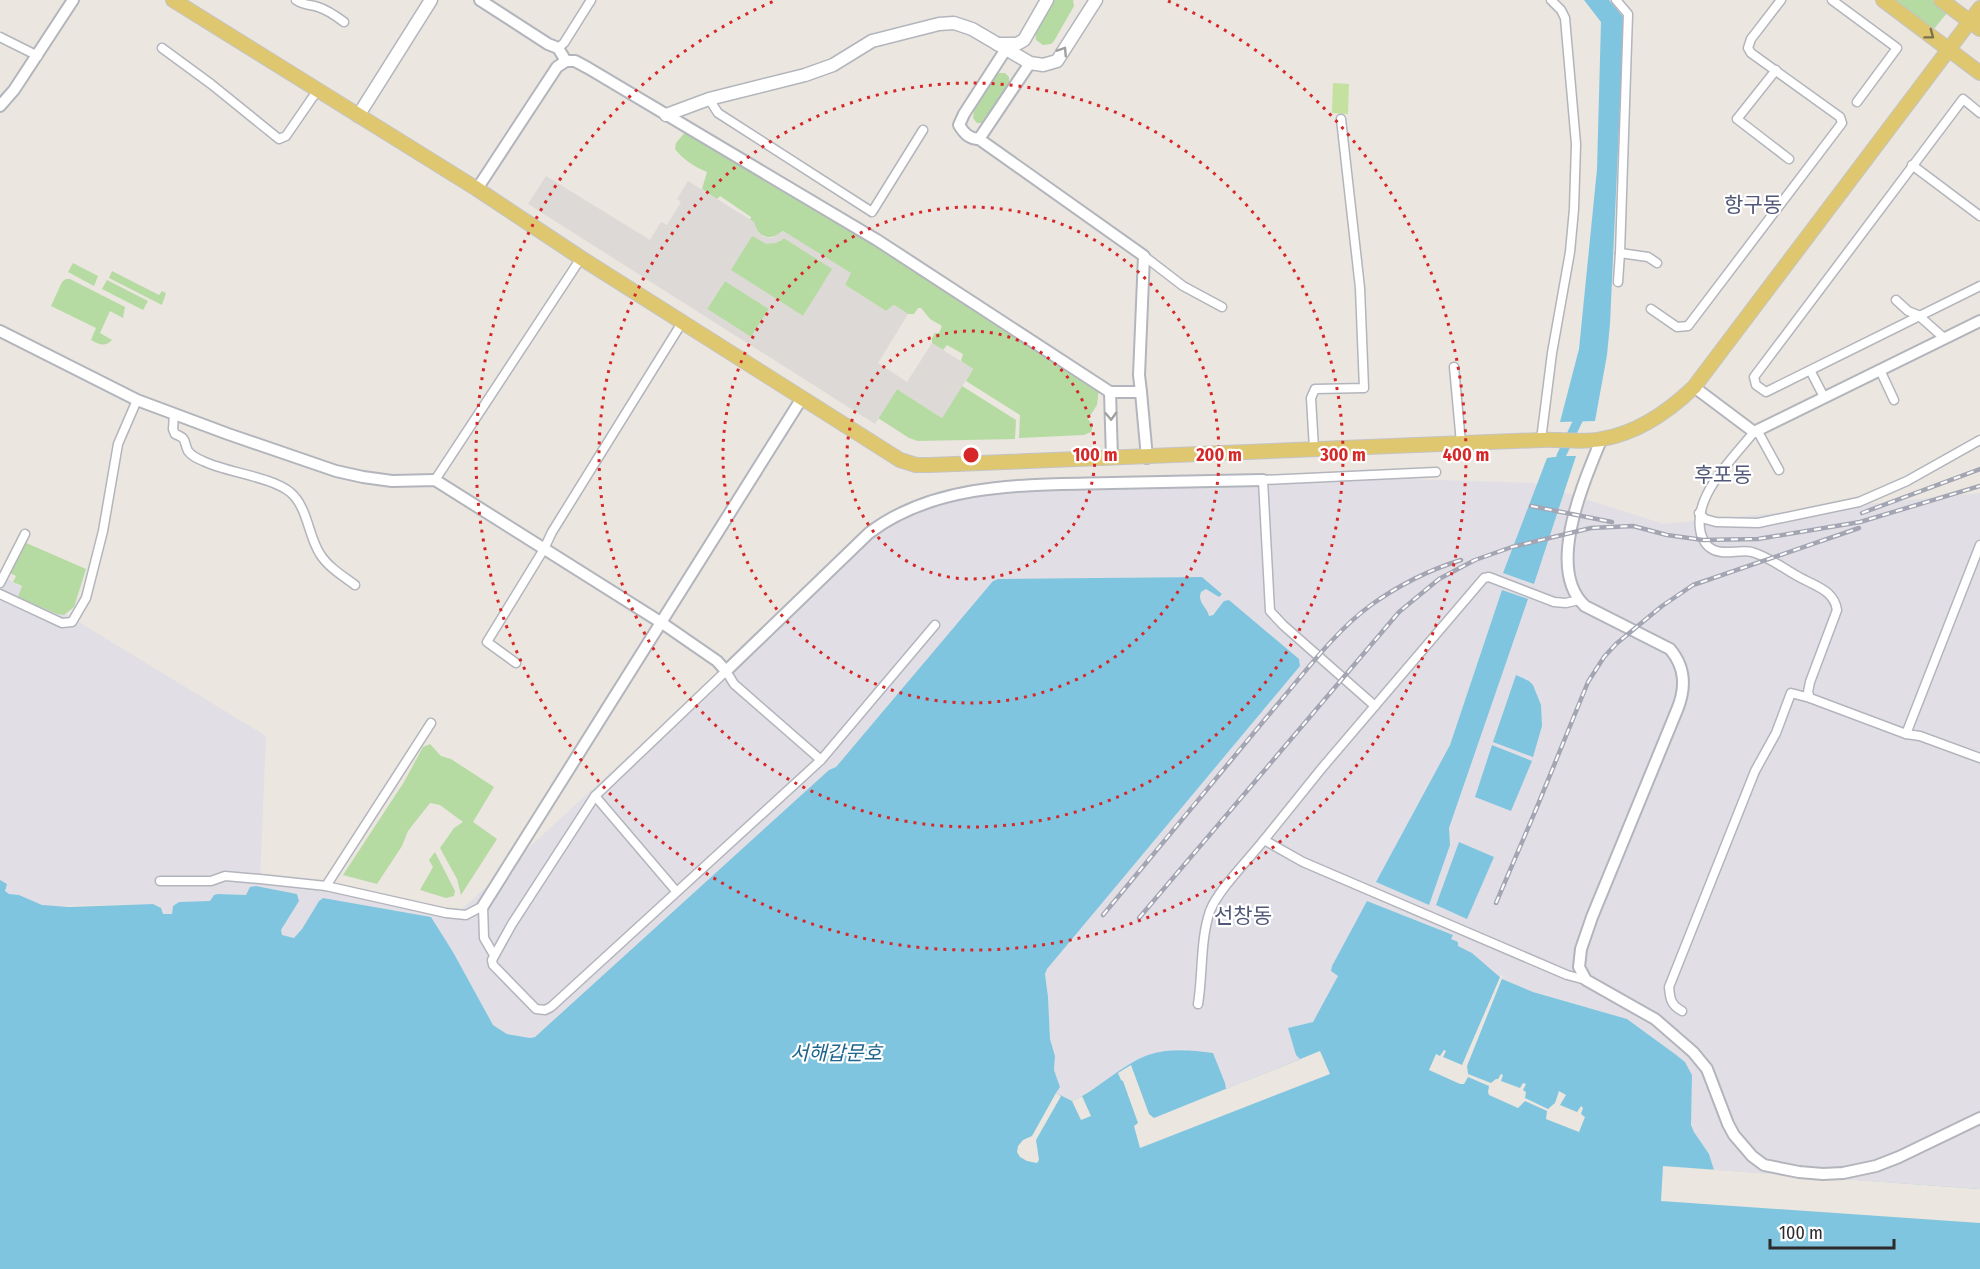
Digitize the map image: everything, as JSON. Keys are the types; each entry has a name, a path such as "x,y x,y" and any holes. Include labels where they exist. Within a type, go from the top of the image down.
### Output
{"main road":[{"path":"173,0 477,189 581,258 900,460 916,465 959,466 1314,449 1594,440 1624,434 1648,423 1675,406 1694,387 1948,49 1975,25 1980,8"},
{"path":"358,116 431,0"},
{"path":"1001,46 1017,44 1024,40 1047,0"},
{"path":"666,115 709,99 805,75 833,65 872,41 939,24 954,23 972,29 1030,63 1043,65 1057,62 1096,0"},
{"path":"1883,0 1980,73"},
{"path":"1941,0 1975,25"}],"street":[{"path":"0,106 38,56 74,0"},
{"path":"296,0 304,6 315,6 326,10 344,22"},
{"path":"480,0 548,44 558,48 566,61"},
{"path":"558,48 564,43 591,0"},
{"path":"1548,440 1552,353 1570,252 1576,144 1565,18 1551,0"},
{"path":"1616,0 1628,14 1618,282"},
{"path":"1651,309 1677,327 1688,326 1842,123 1840,117 1751,53 1748,44 1781,0"},
{"path":"1832,0 1898,48 1857,102"},
{"path":"0,37 38,56"},
{"path":"1001,46 959,125 965,134 978,139 1183,286 1222,307"},
{"path":"162,48 212,84 279,139 286,136 317,91"},
{"path":"477,189 557,67 566,61 575,61 877,240 1110,392 1141,392"},
{"path":"978,139 1030,63"},
{"path":"1776,70 1737,119 1789,159"},
{"path":"709,99 718,113 872,212 923,130"},
{"path":"1980,113 1963,99 1754,377 1756,384 1766,392 1980,286"},
{"path":"1314,449 1311,398 1315,389 1364,388 1360,288 1341,119"},
{"path":"1912,165 1980,216"},
{"path":"1620,253 1648,256 1657,263"},
{"path":"1144,256 1138,375 1147,458"},
{"path":"435,480 581,258"},
{"path":"1896,300 1908,311 1918,315 1944,339"},
{"path":"516,663 487,642 558,522 683,321"},
{"path":"1810,698 1808,692 1810,682 1837,610 1836,601 1822,588 1768,559 1741,550 1725,552 1712,550 1703,540 1699,527 1700,513 1709,490 1756,431 1980,321"},
{"path":"0,331 137,400 336,471 392,481 435,480 662,623 717,661 734,684 820,760"},
{"path":"1454,367 1461,443"},
{"path":"1880,370 1894,400"},
{"path":"1810,372 1824,397"},
{"path":"1694,387 1756,431 1779,470"},
{"path":"1110,392 1112,458"},
{"path":"160,881 211,881 225,876 326,886 466,915 483,906 802,398"},
{"path":"0,594 62,623 72,622 77,616 86,598 103,531 118,444 137,400"},
{"path":"174,414 175,434 182,436 187,442 188,451 194,456 205,462 269,482 290,492 298,502 320,554 355,585"},
{"path":"1586,980 1579,967 1581,949 1681,699 1683,673 1677,657 1670,649 1599,614 1579,600 1569,581 1570,534 1594,440"},
{"path":"1700,513 1705,519 1716,522 1758,523 1859,502 1917,475 1980,440"},
{"path":"935,625 820,760 545,1010 536,1009 530,1005 493,965 494,955 595,796 869,533 894,516 966,493 1016,486 1263,480 1436,472"},
{"path":"1263,480 1270,610 1283,625 1375,705"},
{"path":"1,577 25,534"},
{"path":"1906,734 1980,545"},
{"path":"1198,1004 1210,911 1216,898 1479,582 1489,577 1554,602 1566,603 1579,600"},
{"path":"1682,1011 1673,1006 1669,987 1751,782 1776,733 1791,693 1980,758"},
{"path":"326,886 431,723"},
{"path":"595,796 676,891"},
{"path":"1264,840 1303,862 1567,975 1586,980 1655,1019 1693,1052 1707,1070 1734,1135 1752,1156 1764,1165 1807,1173 1844,1173 1876,1166 1899,1157 1980,1118"},
{"path":"483,906 484,938 494,955"}],"shaded area":[{"path":"546,176 650,240 661,222 667,225 681,202 677,199 688,181 754,222 757,231 763,237 772,238 783,231 851,273 845,285 886,311 894,305 908,314 878,363 907,382 932,343 973,369 942,418 897,389 875,424 528,204","holes":["752,236 766,244 776,243 784,238 832,269 803,316 731,270","725,281 769,309 751,337 707,309"]},
{"path":"1254,474 1534,483 1664,524 1980,493 1980,1189 1714,1170 1709,1154 1691,1125 1692,1075 1685,1062 1675,1054 1627,1019 1533,992 1502,979 1472,953 1458,946 1451,939 1452,935 1368,901 1332,966 1338,976 1316,1018 1309,1024 1288,1028 1301,1059 1225,1089 1185,1049 1147,1056 1072,1101 1056,1093 1058,1081 1054,1070 1055,1056 1050,1039 1045,974 1047,969 1300,666 1299,659 1229,600 1209,616 1201,602 1201,592 1206,589 1222,593 1202,577 998,579 993,581 836,767 829,770 535,1037 507,1034 493,1025 431,917 323,898 294,938 286,937 282,935 281,930 299,901 298,894 256,886 246,895 218,894 210,901 173,906 172,914 168,915 163,914 153,904 62,906 0,1028 0,574 266,736 260,882 461,910 890,515 961,491"}],"green space":[{"path":"1054,0 1073,0 1074,6 1054,41 1043,45 1036,40 1035,32"},
{"path":"1894,0 1932,0 1947,13 1933,30"},
{"path":"999,73 1005,73 1009,77 1009,86 985,123 977,123 973,118 974,111"},
{"path":"1333,83 1349,84 1348,114 1332,113"},
{"path":"686,131 874,243 1099,387 1097,405 1088,419 1093,426 1091,432 1084,435 1019,438 1020,415 966,381 973,369 961,361 963,354 947,345 943,350 932,343 932,338 935,333 939,333 942,326 930,319 921,308 918,308 914,314 908,314 894,305 886,311 845,285 850,273 783,231 770,237 762,235 754,222 750,220 751,217 720,196 717,199 702,189 707,172 689,162 675,149 676,143"},
{"path":"752,236 780,241 784,238 833,269 803,316 730,270"},
{"path":"73,263 98,276 94,286 68,272"},
{"path":"112,271 159,295 162,291 166,293 162,305 109,278"},
{"path":"66,279 125,307 123,318 110,311 100,333 112,340 107,344 91,340 96,328 51,306 62,282"},
{"path":"107,280 148,301 143,310 102,289"},
{"path":"725,281 769,309 751,337 707,309"},
{"path":"962,386 1016,420 1015,439 918,441 909,438 878,418 897,389 942,418"},
{"path":"24,542 86,569 74,607 64,615 18,597 22,586 13,582 16,576 10,573"},
{"path":"430,744 441,756 451,759 494,787 473,822 497,839 461,895 457,879 440,848 454,828 463,822 440,805 430,803 408,831 402,846 377,884 343,875 404,782 423,747"},
{"path":"435,852 455,891 454,896 446,898 420,890 433,867 429,860"}],"water":[{"path":"1584,0 1609,0 1624,18 1610,324 1595,421 1560,422 1579,349 1597,169 1601,22"},
{"path":"1576,456 1534,584 1503,573 1547,458"},
{"name":"서해갑문호","path":"1202,577 1222,594 1219,597 1206,589 1201,592 1200,599 1209,616 1213,615 1224,601 1229,600 1299,659 1300,666 1047,969 1045,974 1050,1039 1055,1056 1054,1070 1060,1087 1056,1093 1072,1101 1138,1059 1164,1051 1188,1050 1213,1053 1226,1089 1300,1059 1296,1055 1288,1028 1313,1022 1338,976 1331,971 1332,966 1367,901 1453,935 1451,939 1458,942 1458,946 1472,953 1502,979 1533,992 1627,1019 1675,1054 1685,1062 1692,1075 1691,1125 1709,1154 1714,1170 1980,1189 1980,1269 0,1269 0,880 7,884 5,891 9,894 19,895 42,905 69,907 153,904 161,908 163,914 172,914 173,906 179,902 210,901 214,895 218,894 246,895 250,887 256,886 297,894 299,901 281,930 282,935 294,938 323,898 431,917 493,1025 507,1034 535,1037 829,770 836,767 993,581 998,579"},
{"path":"1502,590 1528,599 1449,828 1450,845 1429,905 1376,882 1450,745"},
{"path":"1516,675 1533,685 1541,705 1542,726 1533,757 1493,742"},
{"path":"1492,745 1532,761 1511,811 1475,797"},
{"path":"1459,842 1494,857 1467,919 1436,905"}],"pier":[{"path":"1501,975 1503,976 1467,1066 1468,1074 1491,1083 1501,1074 1503,1075 1501,1081 1520,1088 1523,1083 1526,1084 1523,1090 1526,1092 1525,1098 1548,1109 1555,1103 1559,1091 1566,1095 1560,1105 1577,1112 1581,1106 1583,1108 1581,1114 1585,1117 1579,1132 1546,1119 1547,1111 1525,1101 1518,1108 1489,1095 1489,1086 1468,1077 1464,1084 1460,1084 1429,1070 1436,1054 1440,1056 1444,1050 1446,1051 1443,1057 1462,1065"},
{"path":"1320,1051 1330,1074 1140,1148 1134,1126 1138,1123 1118,1073 1131,1065 1149,1114 1154,1118"},
{"path":"1056,1093 1061,1096 1036,1140 1039,1160 1037,1163 1027,1161 1017,1152 1018,1146 1023,1140 1032,1136"},
{"path":"1082,1096 1091,1116 1081,1120 1072,1101"},
{"path":"1663,1166 1980,1189 1980,1223 1661,1201"}],"waterway":[{"path":"1561,456 1582,412"}],"railway":[{"path":"1862,513 1980,469"},
{"path":"1139,918 1399,612 1439,579 1475,560 1512,547 1591,528 1633,526 1667,535 1703,540 1758,539 1860,522 1980,486"},
{"path":"1531,506 1612,522"},
{"path":"1496,903 1588,682 1604,657 1616,644 1662,606 1693,585 1859,528"},
{"path":"1103,915 1307,669 1344,628 1392,591 1426,573 1461,560"}],"district":[{"name":"항구동","path":"1753,205"},
{"name":"후포동","path":"1723,475"},
{"name":"선창동","path":"1243,916"}]}
